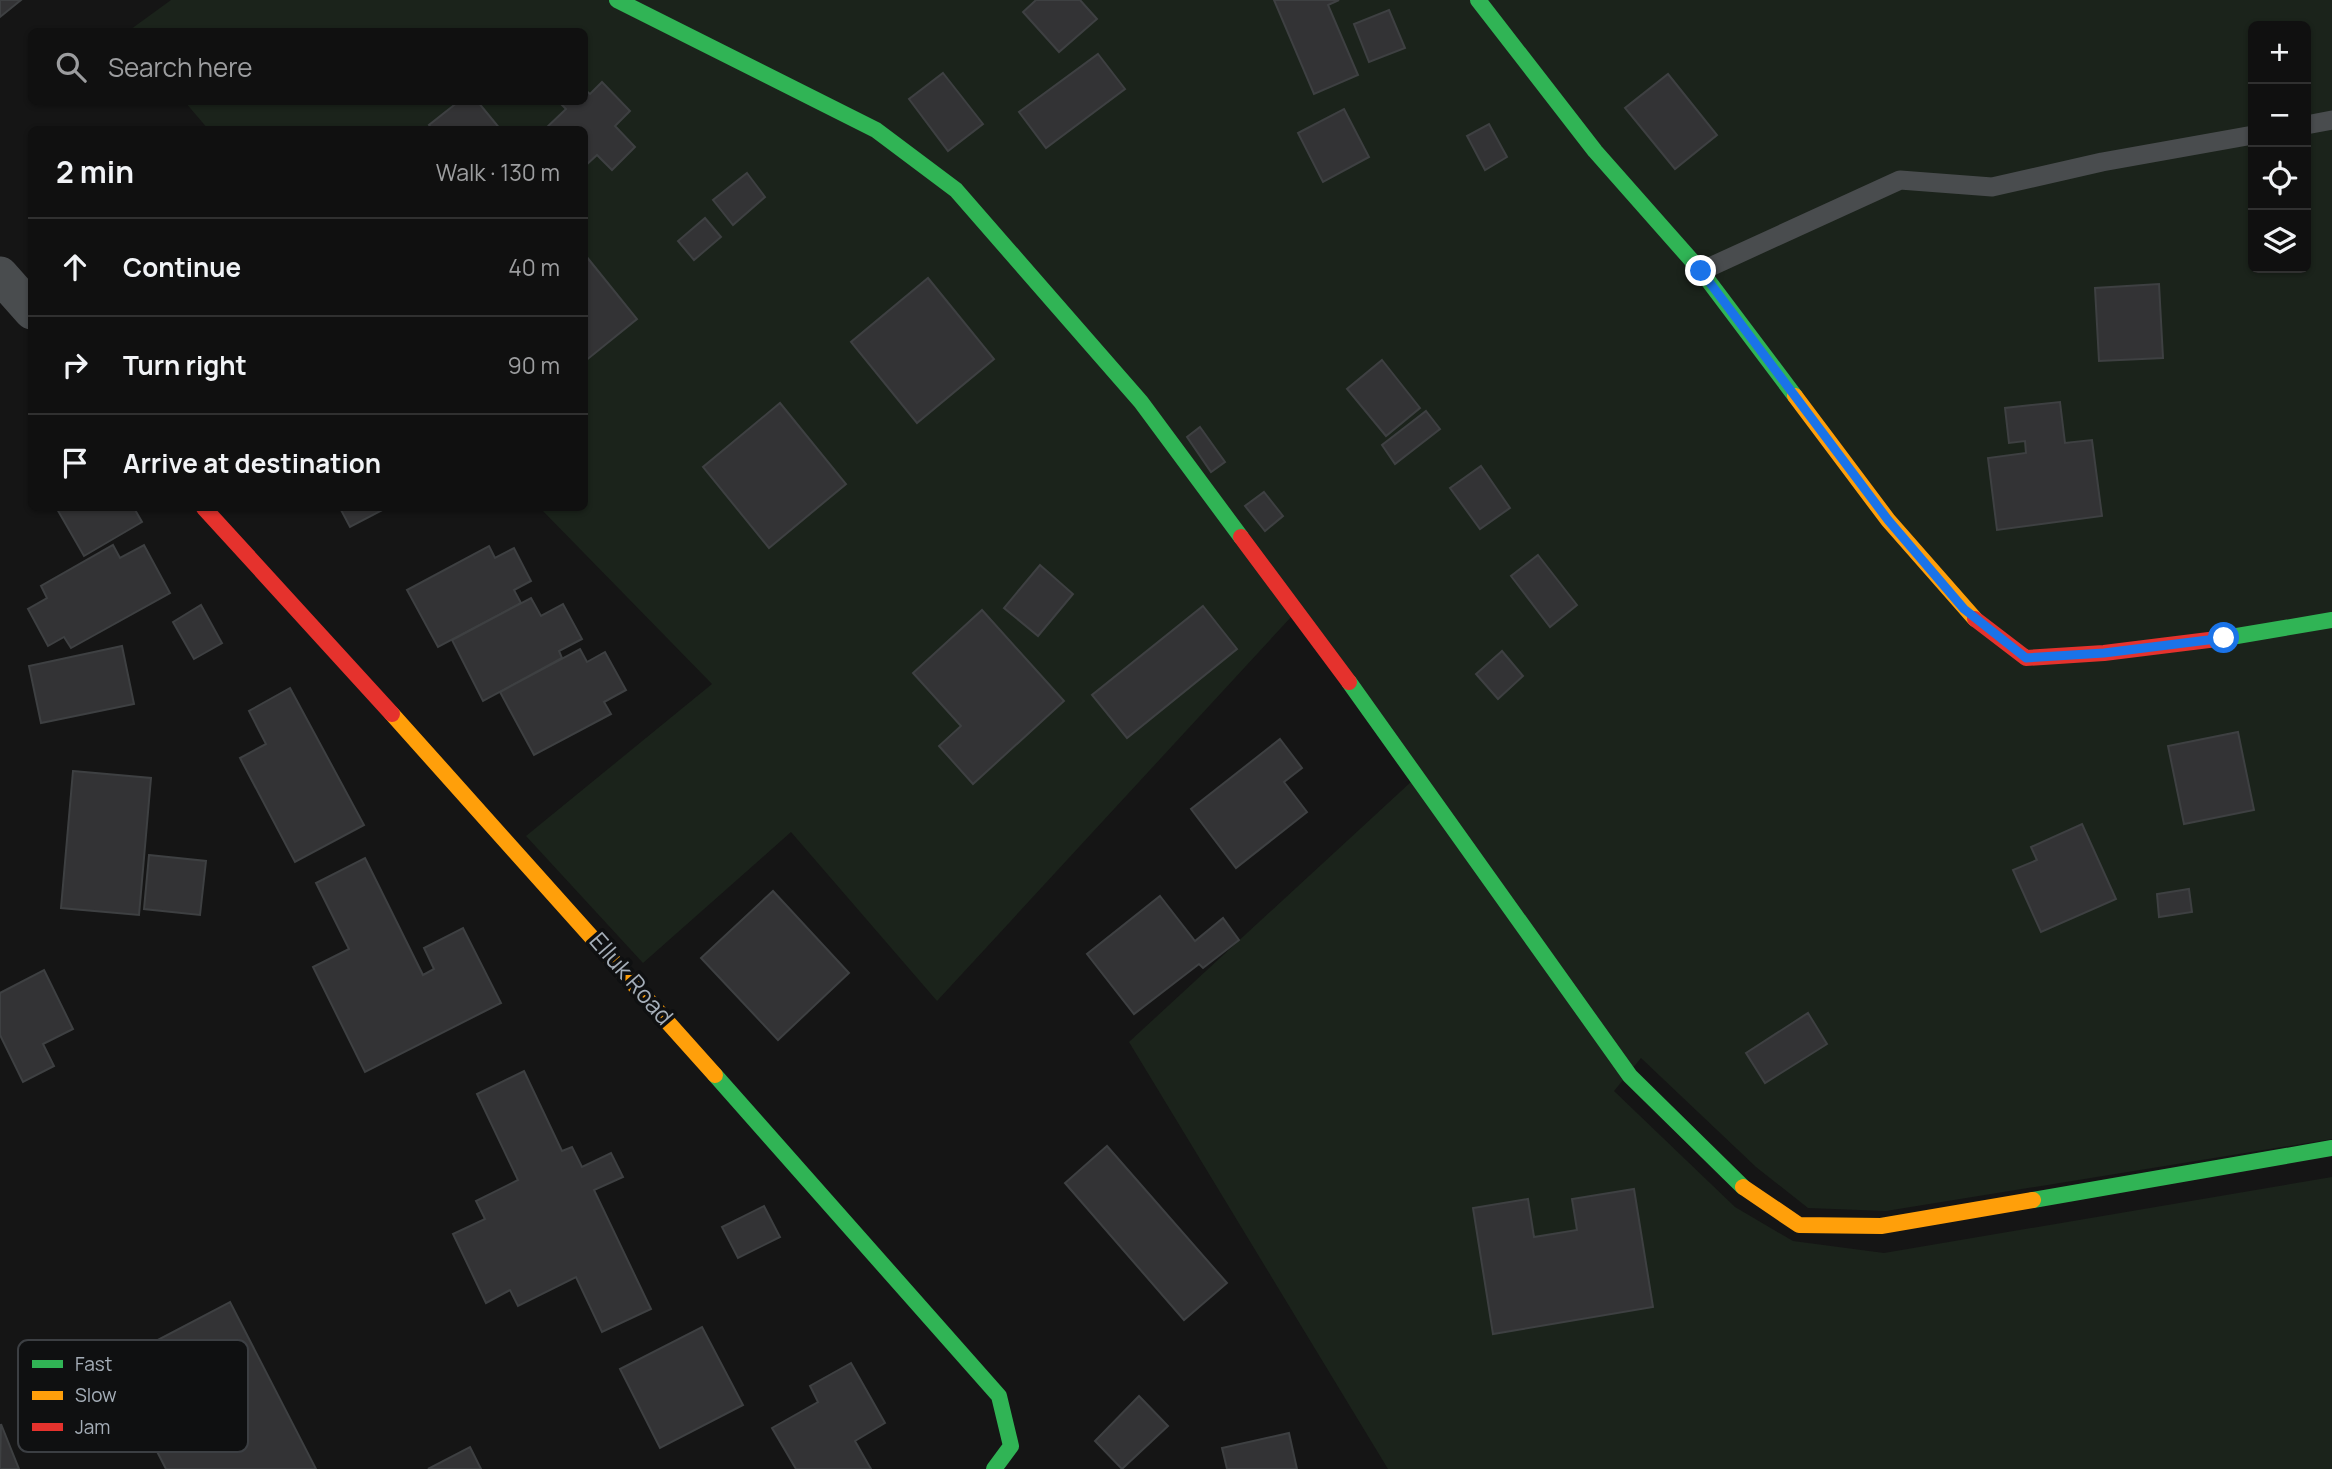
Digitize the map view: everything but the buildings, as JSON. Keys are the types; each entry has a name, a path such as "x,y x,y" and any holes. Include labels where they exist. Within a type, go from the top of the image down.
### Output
{"street":[{"path":"617,0 876,130 956,190 1142,402 1415,769 1630,1076 1757,1198 1799,1226 1881,1226 2332,1148"},
{"path":"1478,0 1595,151 1701,271 1888,520 1964,609 2026,658 2198,641 2332,621"},
{"path":"0,275 28,306"},
{"name":"Elluk Road","path":"207,511 512,844 999,1396 1011,1446 994,1469"}],"lane":[{"path":"2311,124 2332,120"},
{"path":"1701,271 1899,180 1992,187 2102,162 2248,136"}],"shaded area":[{"path":"171,0 2332,0 2332,1139 1886,1211 1808,1208 1756,1167 1641,1058 1614,1091 1735,1207 1793,1241 1884,1253 2332,1177 2332,1469 1388,1469 1129,1042 1412,781 1292,616 937,1001 791,832 643,963 526,836 712,684 543,511 588,511 588,126 205,126 188,105 588,105 588,28 132,28"}],"traffic: fast":[{"path":"617,0 876,130 956,190 1141,402 1241,537"},
{"path":"1478,0 1595,151 1701,271 1795,396"},
{"path":"2225,638 2332,620"},
{"path":"1349,682 1630,1076 1743,1187"},
{"path":"715,1075 999,1396 1011,1446 994,1469"},
{"path":"2033,1200 2332,1148"}],"traffic: slow":[{"path":"1795,396 1888,520 1975,619"},
{"path":"392,714 715,1075"},
{"path":"1743,1187 1799,1225 1881,1226 2033,1200"}],"traffic: jam":[{"path":"207,511 392,714"},
{"path":"1241,537 1349,682"},
{"path":"1975,619 2026,658 2104,653 2225,638"}],"route":[{"path":"1701,271 1888,520 1964,609 2026,658 2104,653 2224,638"}]}
